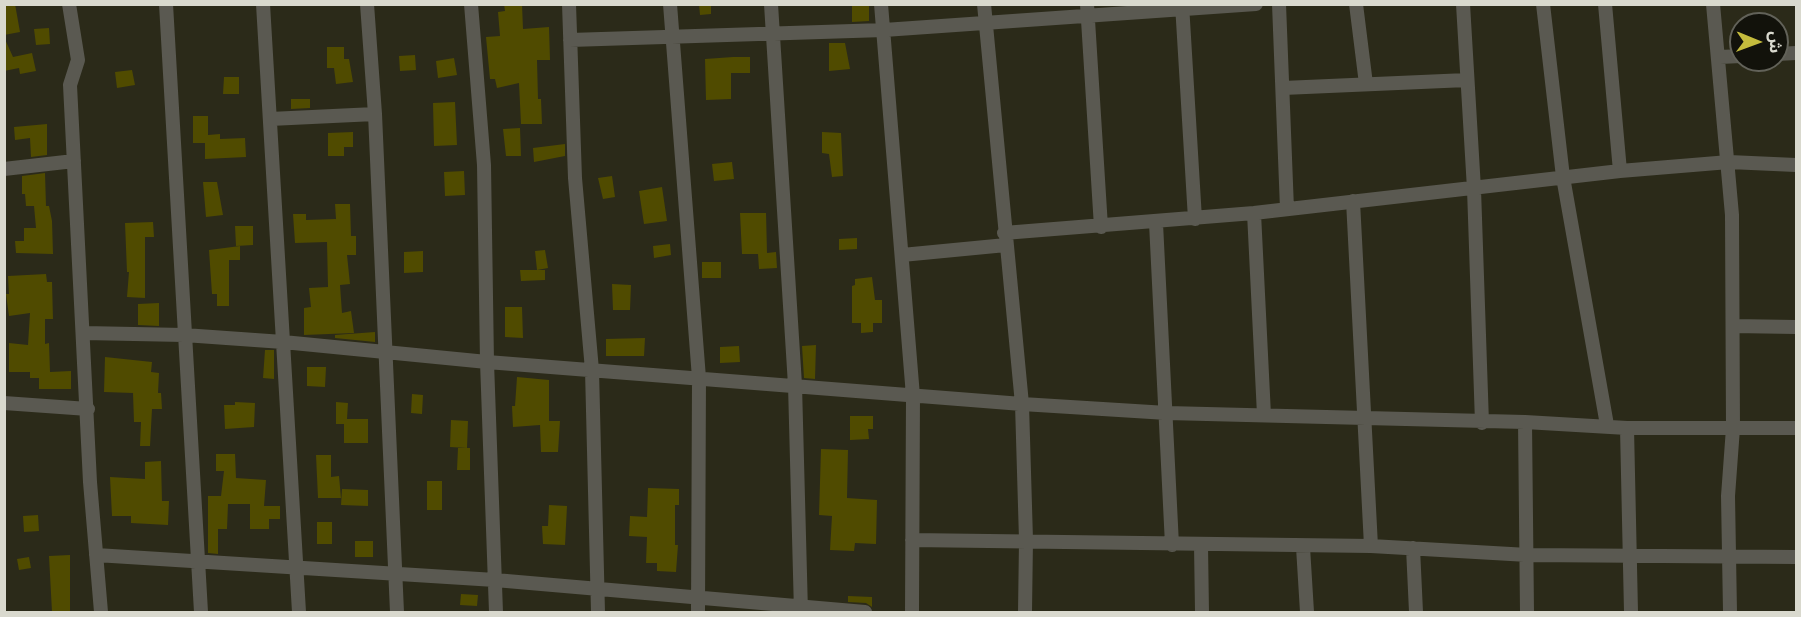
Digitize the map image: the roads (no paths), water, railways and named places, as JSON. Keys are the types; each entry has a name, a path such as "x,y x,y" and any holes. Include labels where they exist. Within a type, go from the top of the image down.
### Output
{"street":[{"path":"69,4 78,60 70,85 101,612"},
{"path":"166,4 196,559 201,612"},
{"path":"263,4 299,612"},
{"path":"366,4 375,114 397,612"},
{"path":"471,4 484,165 487,362 496,612"},
{"path":"569,4 574,168 591,370 598,612"},
{"path":"670,4 699,378 698,605"},
{"path":"771,4 795,385 801,610"},
{"path":"881,4 913,396 912,612"},
{"path":"984,4 1022,404 1026,540 1025,612"},
{"path":"570,40 673,39 884,30 986,23 1087,11 1256,4"},
{"path":"1279,4 1287,209"},
{"path":"1356,4 1366,84"},
{"path":"1463,4 1474,189 1482,423"},
{"path":"1543,4 1563,177 1607,425"},
{"path":"1605,4 1620,171"},
{"path":"1713,4 1729,162 1733,326 1733,428 1728,496 1730,612"},
{"path":"1182,7 1195,219"},
{"path":"1087,11 1101,226"},
{"path":"1720,57 1729,57"},
{"path":"1283,88 1467,80"},
{"path":"270,119 375,114"},
{"path":"4,169 74,161"},
{"path":"902,255 1101,226 1254,213 1620,171 1729,162 1797,165"},
{"path":"1353,201 1371,546"},
{"path":"1254,213 1264,415"},
{"path":"1156,223 1172,545"},
{"path":"1733,326 1797,327"},
{"path":"84,333 184,335 283,342 487,362 913,396 1167,413 1482,423 1524,422 1607,425 1627,428 1797,428"},
{"path":"4,403 88,409"},
{"path":"1524,422 1528,555 1527,612"},
{"path":"1627,428 1631,612"},
{"path":"912,540 1026,540 1303,547 1371,546 1528,555 1797,558"},
{"path":"1201,545 1202,612"},
{"path":"1303,547 1307,612"},
{"path":"1413,548 1416,612"},
{"path":"96,555 196,559 495,580 698,605 865,612"}]}
